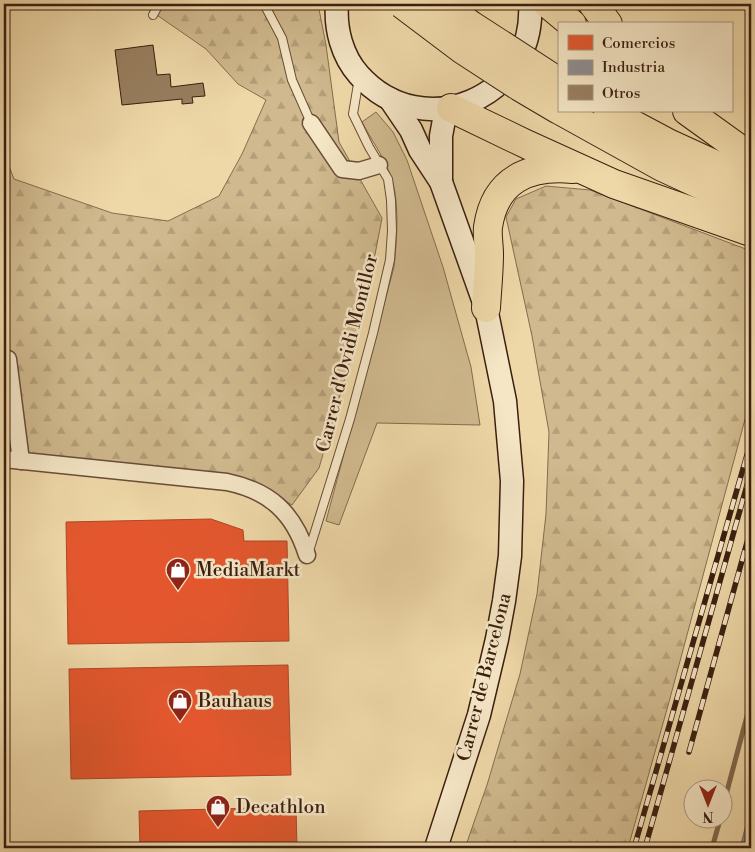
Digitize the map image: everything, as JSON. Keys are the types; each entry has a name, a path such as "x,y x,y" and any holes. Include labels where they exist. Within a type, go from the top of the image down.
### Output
{"highway":[{"path":"402,4 463,50 558,110"},
{"path":"442,4 558,81"},
{"path":"548,4 570,22"},
{"path":"593,4 606,22"},
{"path":"449,108 614,184 751,232"},
{"path":"562,112 666,156 751,181"},
{"path":"609,112 666,156 751,208"},
{"path":"693,115 751,157"},
{"path":"486,308 489,254 488,228 493,205 503,189 522,175 540,169 554,167 583,170"}],"main road":[{"path":"337,4 337,22 342,46 351,64 373,88 390,99 414,108 449,108 467,104 495,88 511,71 525,45 530,22 530,4"},
{"name":"Carrer de Barcelona","path":"390,99 411,130 420,150 441,182 486,308 505,401 512,481 510,556 499,630 480,709 436,848"},
{"name":"Carrer de Barcelona","path":"441,182 441,136 449,108"}],"street":[{"path":"311,123 342,169 359,171 379,165"},
{"path":"8,359 21,461"},
{"path":"4,459 211,480 246,486 273,501 285,512 295,524 307,555"}],"lane":[{"path":"153,15 159,4"},
{"path":"264,4 282,38 292,80 311,123"},
{"name":"Carrer d'Ovidi Montllor","path":"307,555 350,419 390,260 392,231 388,179 353,114 360,76"}],"green space":[{"path":"141,4 318,4 326,45 339,142 382,218 364,312 319,468 292,505 251,480 4,451 4,153 14,179 112,213 168,221 219,196 242,154 266,100 238,84 206,49"},
{"path":"376,112 393,132 407,160 443,267 471,367 480,425 377,423 339,525 326,521 394,267 395,256 397,219 393,184 384,161 362,122"},
{"path":"546,186 590,190 751,251 751,397 628,848 465,848 487,785 520,674 537,594 546,514 549,432 532,336 506,217 516,199"}],"building: Comercios":[{"name":"MediaMarkt","path":"211,519 243,530 244,541 287,541 289,641 68,644 66,522"},
{"name":"Bauhaus","path":"288,665 291,775 71,779 69,669"},
{"path":"5,699 5,738 4,738"},
{"name":"Decathlon","path":"296,807 297,848 140,848 139,811"}],"building: Industria":[{"path":"751,805 751,848 740,848"}],"building: Otros":[{"path":"153,45 157,75 170,74 171,87 203,83 205,96 192,97 193,103 182,104 182,99 122,105 115,50"}],"waterway":[{"path":"730,780 751,701"},
{"path":"712,848 717,830"}],"railway":[{"path":"634,848 751,441"},
{"path":"645,848 751,471"},
{"path":"689,752 751,528"}],"place":[{"name":"MediaMarkt","path":"178,591"},
{"name":"Bauhaus","path":"180,722"},
{"name":"Decathlon","path":"218,828"}]}
